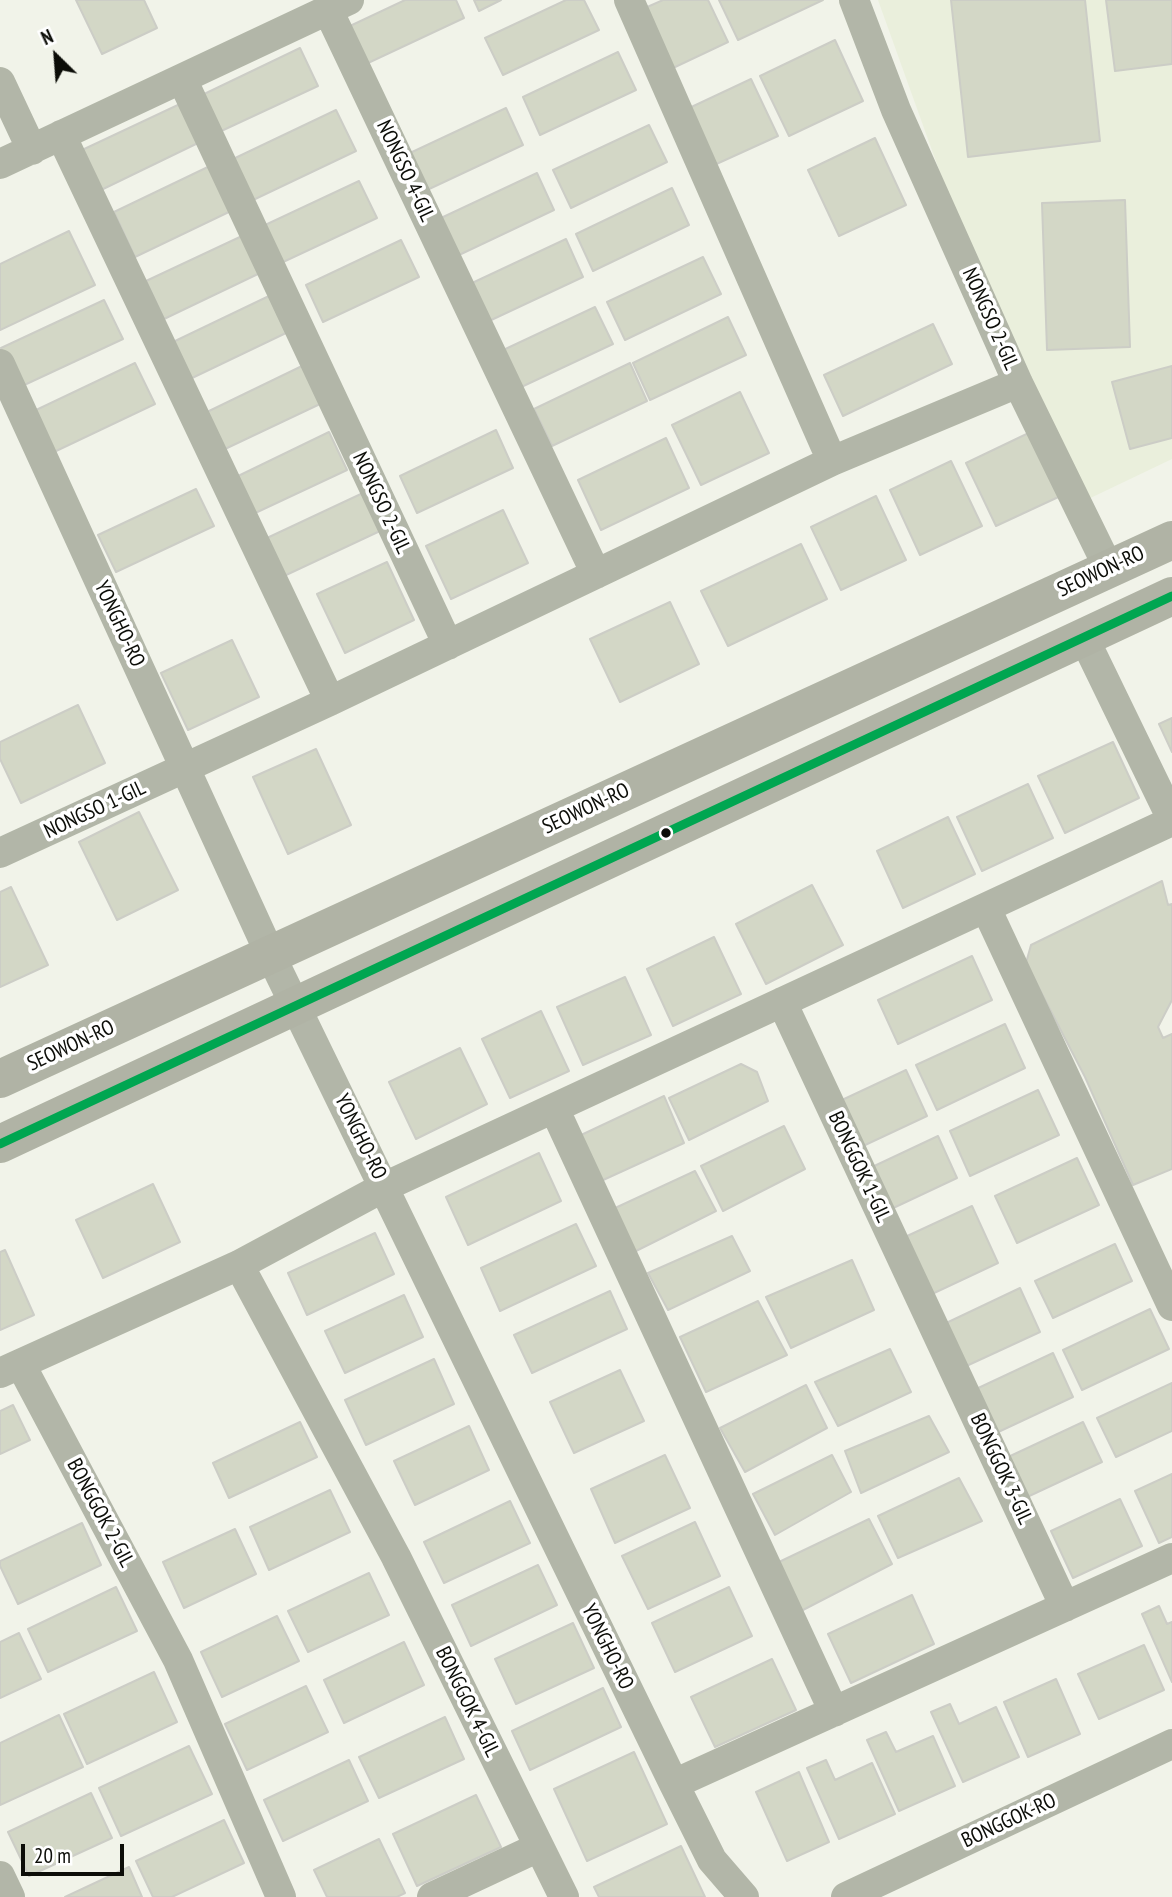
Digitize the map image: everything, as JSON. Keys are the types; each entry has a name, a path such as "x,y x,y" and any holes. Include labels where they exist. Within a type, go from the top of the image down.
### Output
{"main road":[{"name":"SEOWON-RO","path":"0,1079 1172,540"},
{"path":"0,1144 1172,596"}],"street":[{"path":"629,0 832,461"},
{"name":"NONGSO 2-GIL","path":"186,768 832,461 1018,383 896,110 854,0"},
{"name":"NONGSO 4-GIL","path":"0,164 338,5 482,333 596,574"},
{"name":"NONGSO 2-GIL","path":"182,79 448,645"},
{"path":"0,82 32,150"},
{"path":"61,135 330,701"},
{"name":"YONGHO-RO","path":"0,364 270,954 712,1860 744,1897"},
{"path":"1018,383 1109,569"},
{"path":"1084,638 1167,809 1172,810"},
{"name":"NONGSO 1-GIL","path":"1,849 186,768"},
{"path":"384,1187 1172,821"},
{"path":"986,908 1172,1306"},
{"name":"BONGGOK 1-GIL","path":"782,1002 936,1331"},
{"path":"554,1108 834,1712"},
{"name":"BONGGOK 2-GIL","path":"281,1897 178,1660 11,1369 239,1265 384,1187"},
{"name":"BONGGOK 4-GIL","path":"239,1265 396,1557 564,1897"},
{"name":"BONGGOK 3-GIL","path":"936,1331 1065,1607"},
{"path":"674,1784 1172,1558"},
{"name":"BONGGOK-RO","path":"846,1897 1172,1744"},
{"path":"432,1897 539,1847"},
{"path":"0,1875 10,1897"}],"shaded area":[{"path":"878,0 1172,0 1172,459 1080,503 994,323"}],"building":[{"path":"76,0 144,0 157,28 102,54"},
{"path":"405,0 456,0 464,18 368,63 350,26"},
{"path":"474,0 501,0 479,11"},
{"path":"566,0 584,0 599,30 503,75 485,38"},
{"path":"663,0 708,0 728,42 673,68 645,8"},
{"path":"719,0 823,0 738,40"},
{"path":"951,0 1085,0 1100,141 968,157"},
{"path":"1106,0 1172,0 1172,64 1115,71"},
{"path":"835,40 863,101 789,136 760,76"},
{"path":"300,48 318,86 217,133 200,96"},
{"path":"618,52 636,90 540,135 523,97"},
{"path":"751,79 778,136 712,166 685,110"},
{"path":"180,104 198,143 99,191 80,151"},
{"path":"506,108 523,145 427,190 410,153"},
{"path":"336,110 356,151 251,201 231,160"},
{"path":"649,125 667,162 571,208 553,170"},
{"path":"875,138 906,205 839,236 808,170"},
{"path":"212,165 233,210 135,257 114,212"},
{"path":"537,173 554,210 459,255 441,218"},
{"path":"359,181 377,218 281,263 263,226"},
{"path":"672,188 689,225 593,271 576,234"},
{"path":"1125,200 1130,347 1047,350 1042,203"},
{"path":"69,231 95,285 0,330 0,264"},
{"path":"242,236 260,273 164,319 146,281"},
{"path":"566,239 583,277 487,322 470,284"},
{"path":"401,240 419,277 323,322 306,285"},
{"path":"703,257 721,294 625,340 607,302"},
{"path":"269,296 286,333 190,379 173,342"},
{"path":"104,300 123,339 20,387 1,348"},
{"path":"595,307 613,344 517,389 499,352"},
{"path":"728,317 746,355 650,400 633,363"},
{"path":"933,324 952,364 843,416 824,375"},
{"path":"135,363 155,404 54,452 34,411"},
{"path":"630,363 647,401 552,446 534,409"},
{"path":"302,366 320,404 225,449 207,412"},
{"path":"1172,366 1172,438 1130,449 1112,382"},
{"path":"740,392 769,453 701,485 672,425"},
{"path":"1037,429 1067,493 996,526 966,463"},
{"path":"496,430 513,468 417,513 400,476"},
{"path":"329,432 347,470 251,515 234,478"},
{"path":"666,438 689,488 601,530 578,480"},
{"path":"951,461 982,526 920,555 890,490"},
{"path":"196,489 214,526 116,572 98,535"},
{"path":"363,493 380,531 284,576 267,538"},
{"path":"876,496 906,560 841,590 811,527"},
{"path":"503,510 528,563 451,599 426,546"},
{"path":"801,544 827,599 728,646 701,591"},
{"path":"387,562 414,620 345,653 317,594"},
{"path":"670,602 699,664 620,702 590,639"},
{"path":"232,640 259,697 188,730 161,673"},
{"path":"78,705 105,763 21,803 0,759 0,742"},
{"path":"1172,718 1172,752 1159,724"},
{"path":"1113,742 1139,798 1065,833 1038,776"},
{"path":"316,749 351,825 288,854 253,777"},
{"path":"1028,784 1053,838 982,871 957,817"},
{"path":"139,812 178,890 117,920 79,842"},
{"path":"948,817 975,874 903,908 877,851"},
{"path":"1162,881 1168,905 1172,904 1172,1000 1158,1027 1163,1038 1172,1034 1172,1169 1133,1185 1085,1077 1026,963 1031,945"},
{"path":"812,885 843,945 766,984 736,924"},
{"path":"11,887 48,965 0,987 0,892"},
{"path":"714,937 741,994 673,1026 647,969"},
{"path":"972,956 992,1000 898,1044 878,1000"},
{"path":"625,977 651,1035 583,1065 557,1007"},
{"path":"541,1011 569,1071 510,1098 482,1039"},
{"path":"1005,1024 1025,1068 937,1110 916,1065"},
{"path":"460,1048 487,1104 416,1139 389,1082"},
{"path":"741,1064 757,1072 768,1101 689,1140 669,1098"},
{"path":"906,1070 927,1116 863,1146 842,1100"},
{"path":"1038,1090 1059,1135 970,1176 950,1131"},
{"path":"664,1096 684,1143 601,1181 579,1136"},
{"path":"784,1126 805,1169 723,1211 701,1166"},
{"path":"938,1136 957,1178 889,1210 870,1168"},
{"path":"539,1153 561,1201 468,1245 446,1197"},
{"path":"1077,1158 1099,1205 1017,1243 995,1196"},
{"path":"695,1171 716,1211 632,1253 613,1209"},
{"path":"153,1184 180,1242 103,1278 76,1220"},
{"path":"972,1206 998,1263 932,1294 905,1237"},
{"path":"576,1224 596,1266 500,1311 481,1268"},
{"path":"375,1233 394,1274 307,1315 288,1273"},
{"path":"732,1236 750,1271 668,1310 648,1273"},
{"path":"1115,1244 1132,1281 1053,1318 1035,1281"},
{"path":"5,1250 34,1315 0,1330 0,1252"},
{"path":"852,1260 874,1310 791,1348 766,1297"},
{"path":"1020,1288 1040,1332 962,1368 942,1325"},
{"path":"610,1291 627,1329 532,1373 514,1335"},
{"path":"404,1295 423,1337 345,1373 325,1331"},
{"path":"758,1301 787,1355 706,1392 680,1337"},
{"path":"1150,1309 1169,1349 1082,1390 1063,1350"},
{"path":"890,1349 911,1392 838,1426 815,1382"},
{"path":"1053,1353 1073,1397 994,1434 974,1390"},
{"path":"434,1359 454,1404 366,1445 345,1400"},
{"path":"620,1370 644,1421 574,1453 550,1402"},
{"path":"1172,1383 1172,1431 1116,1457 1097,1418"},
{"path":"806,1385 827,1428 745,1472 720,1428"},
{"path":"13,1405 30,1440 0,1454 0,1411"},
{"path":"929,1416 949,1452 861,1493 845,1451"},
{"path":"300,1422 317,1457 229,1498 213,1463"},
{"path":"1083,1422 1102,1462 1025,1498 1006,1458"},
{"path":"469,1426 489,1470 415,1505 394,1461"},
{"path":"665,1455 690,1508 615,1543 591,1489"},
{"path":"832,1455 851,1492 775,1535 753,1494"},
{"path":"1172,1474 1172,1537 1159,1543 1135,1491"},
{"path":"959,1478 982,1521 898,1558 878,1516"},
{"path":"330,1490 350,1532 269,1570 250,1527"},
{"path":"1120,1499 1142,1546 1073,1578 1051,1531"},
{"path":"510,1501 530,1543 444,1583 424,1542"},
{"path":"869,1519 892,1564 801,1611 779,1562"},
{"path":"695,1522 720,1576 648,1609 622,1556"},
{"path":"82,1523 101,1565 18,1604 0,1561"},
{"path":"235,1529 256,1574 184,1608 163,1562"},
{"path":"538,1565 557,1605 471,1646 452,1605"},
{"path":"369,1573 389,1615 308,1652 288,1611"},
{"path":"116,1587 137,1631 48,1672 28,1629"},
{"path":"729,1587 752,1636 675,1672 652,1623"},
{"path":"912,1595 934,1644 851,1683 828,1634"},
{"path":"1159,1606 1167,1624 1172,1622 1172,1682 1142,1614"},
{"path":"277,1616 299,1661 222,1697 201,1652"},
{"path":"573,1623 594,1668 516,1704 495,1659"},
{"path":"19,1633 41,1679 0,1698 0,1642"},
{"path":"404,1642 424,1685 344,1723 324,1680"},
{"path":"1144,1645 1164,1690 1099,1719 1078,1674"},
{"path":"772,1659 796,1710 715,1747 691,1697"},
{"path":"154,1672 177,1722 87,1764 64,1714"},
{"path":"1056,1679 1080,1734 1028,1757 1004,1702"},
{"path":"306,1686 328,1732 247,1770 225,1724"},
{"path":"603,1688 621,1727 530,1770 512,1731"},
{"path":"950,1704 959,1724 996,1707 1019,1757 963,1782 931,1712"},
{"path":"59,1715 83,1767 0,1805 0,1743"},
{"path":"445,1717 464,1759 379,1798 359,1757"},
{"path":"886,1732 896,1752 933,1736 955,1786 899,1811 867,1740"},
{"path":"189,1746 212,1794 121,1836 99,1788"},
{"path":"634,1752 667,1824 587,1861 554,1789"},
{"path":"349,1760 368,1801 283,1841 264,1800"},
{"path":"826,1760 835,1780 872,1763 895,1814 839,1839 807,1768"},
{"path":"799,1772 829,1842 787,1861 756,1792"},
{"path":"91,1793 112,1838 29,1876 8,1832"},
{"path":"476,1795 501,1847 417,1886 393,1834"},
{"path":"224,1820 244,1863 172,1897 153,1897 136,1861"},
{"path":"379,1839 405,1893 397,1897 327,1897 314,1870"},
{"path":"681,1846 705,1897 599,1897 594,1887"},
{"path":"129,1867 142,1897 65,1897"}],"transit line":[{"path":"0,1144 1172,596"}]}
